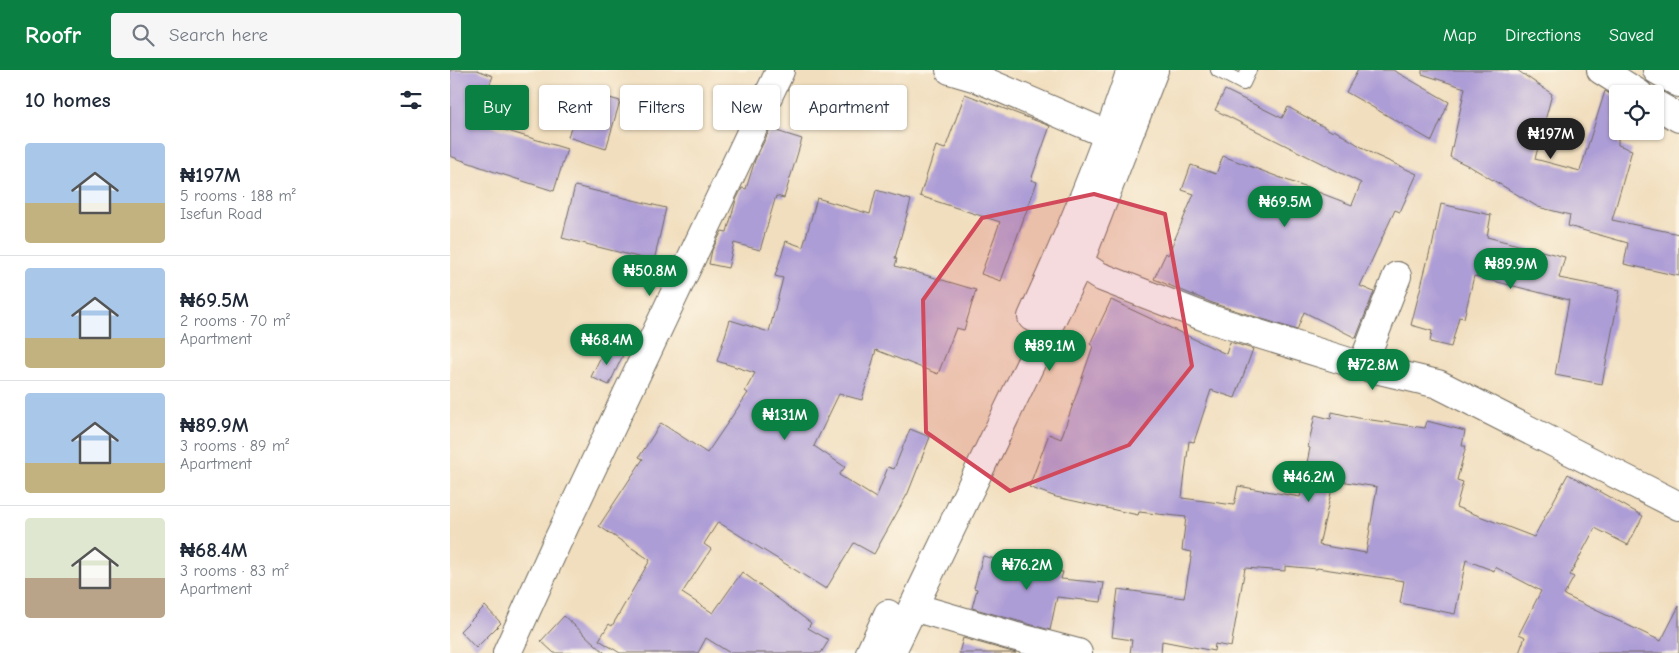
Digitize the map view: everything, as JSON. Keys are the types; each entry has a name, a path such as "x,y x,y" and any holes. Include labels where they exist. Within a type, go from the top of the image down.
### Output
{"street":[{"path":"507,653 554,549 782,70"},
{"path":"950,70 977,78 1109,135"},
{"path":"1601,70 1625,85"},
{"path":"1657,70 1679,83"},
{"path":"870,653 977,434 1048,282 1109,135 1152,72"},
{"path":"891,653 1078,263 1152,72"},
{"path":"1664,109 1679,118"},
{"path":"1078,263 1099,276 1210,319 1362,366 1438,384 1679,506"},
{"path":"1362,366 1397,276"},
{"path":"913,607 1078,653"}],"lane":[{"path":"1218,70 1243,83 1249,70"}],"highlighted area":[{"path":"1094,194 1165,214 1192,366 1129,445 1010,491 926,432 923,300 982,218"}],"building":[{"path":"450,70 477,70 493,76 489,85 465,85 465,130 505,130 567,149 554,191 450,156"},
{"path":"1358,70 1393,70 1449,102 1432,141 1346,92"},
{"path":"1422,70 1517,70 1552,94 1535,159 1580,171 1605,91 1609,93 1609,140 1618,140 1618,145 1632,150 1612,220 1679,234 1679,276 1624,264 1628,243 1568,226 1570,215 1538,207 1471,167 1450,157 1465,88 1422,74"},
{"path":"1225,90 1282,118 1288,107 1333,132 1334,130 1373,154 1417,174 1400,212 1395,210 1360,286 1374,292 1356,338 1304,312 1297,330 1215,304 1154,279 1166,253 1168,255 1194,194 1182,190 1191,165 1216,174 1223,156 1352,205 1361,183 1215,110"},
{"path":"965,94 1050,126 1031,180 1037,182 1001,281 981,274 1000,222 920,196 936,146 945,149"},
{"path":"610,98 620,101 606,149 568,137 570,130 610,130"},
{"path":"770,130 802,139 784,198 776,196 760,250 734,243 728,268 709,264 712,250 722,231 727,232 736,200 742,188 746,189 755,160"},
{"path":"575,186 666,208 654,261 562,238"},
{"path":"876,190 911,200 895,258 897,259 895,266 976,290 964,330 956,328 938,374 876,350 862,400 839,394 814,446 845,467 839,475 876,498 888,467 894,469 910,429 930,437 908,493 874,554 854,543 826,589 718,522 704,544 711,549 682,593 713,613 742,572 811,623 808,628 829,640 821,653 730,653 706,638 698,653 620,653 599,640 609,624 612,626 650,560 599,526 643,459 639,457 661,423 707,453 748,393 745,391 755,373 717,361 730,320 769,332 783,278 775,276 786,241 803,247 817,198 870,214"},
{"path":"1441,204 1491,215 1487,237 1565,257 1559,278 1620,290 1602,384 1555,375 1569,300 1474,276 1464,318 1459,317 1451,347 1430,342 1432,331 1411,325 1432,247"},
{"path":"1111,300 1226,354 1230,342 1253,349 1235,398 1211,390 1194,442 1189,441 1182,498 1234,505 1238,486 1300,497 1315,415 1331,419 1332,412 1358,418 1425,428 1427,421 1465,431 1462,446 1466,446 1457,480 1463,482 1456,507 1534,537 1568,474 1643,516 1628,545 1595,528 1570,575 1574,577 1564,595 1661,641 1679,606 1679,653 1519,653 1525,637 1519,634 1541,591 1495,567 1494,571 1466,560 1455,614 1400,603 1404,581 1317,568 1285,566 1285,571 1245,568 1231,647 1215,644 1214,651 1162,641 1161,653 1130,653 1132,640 1112,637 1118,589 1184,598 1192,552 1182,550 1186,517 1139,512 1138,515 1056,497 1029,487 1049,434 1061,439 1093,346 1090,344","holes":["1334,480 1377,487 1366,553 1319,545"]},
{"path":"606,346 623,355 609,385 591,377"},
{"path":"983,556 1063,572 1061,579 1104,583 1101,602 1057,597 1050,630 972,608 977,589 974,588"},
{"path":"485,606 501,623 476,648 460,631"},
{"path":"564,616 605,653 554,653 541,641"},
{"path":"963,638 1009,651 1016,653 959,653"}]}
